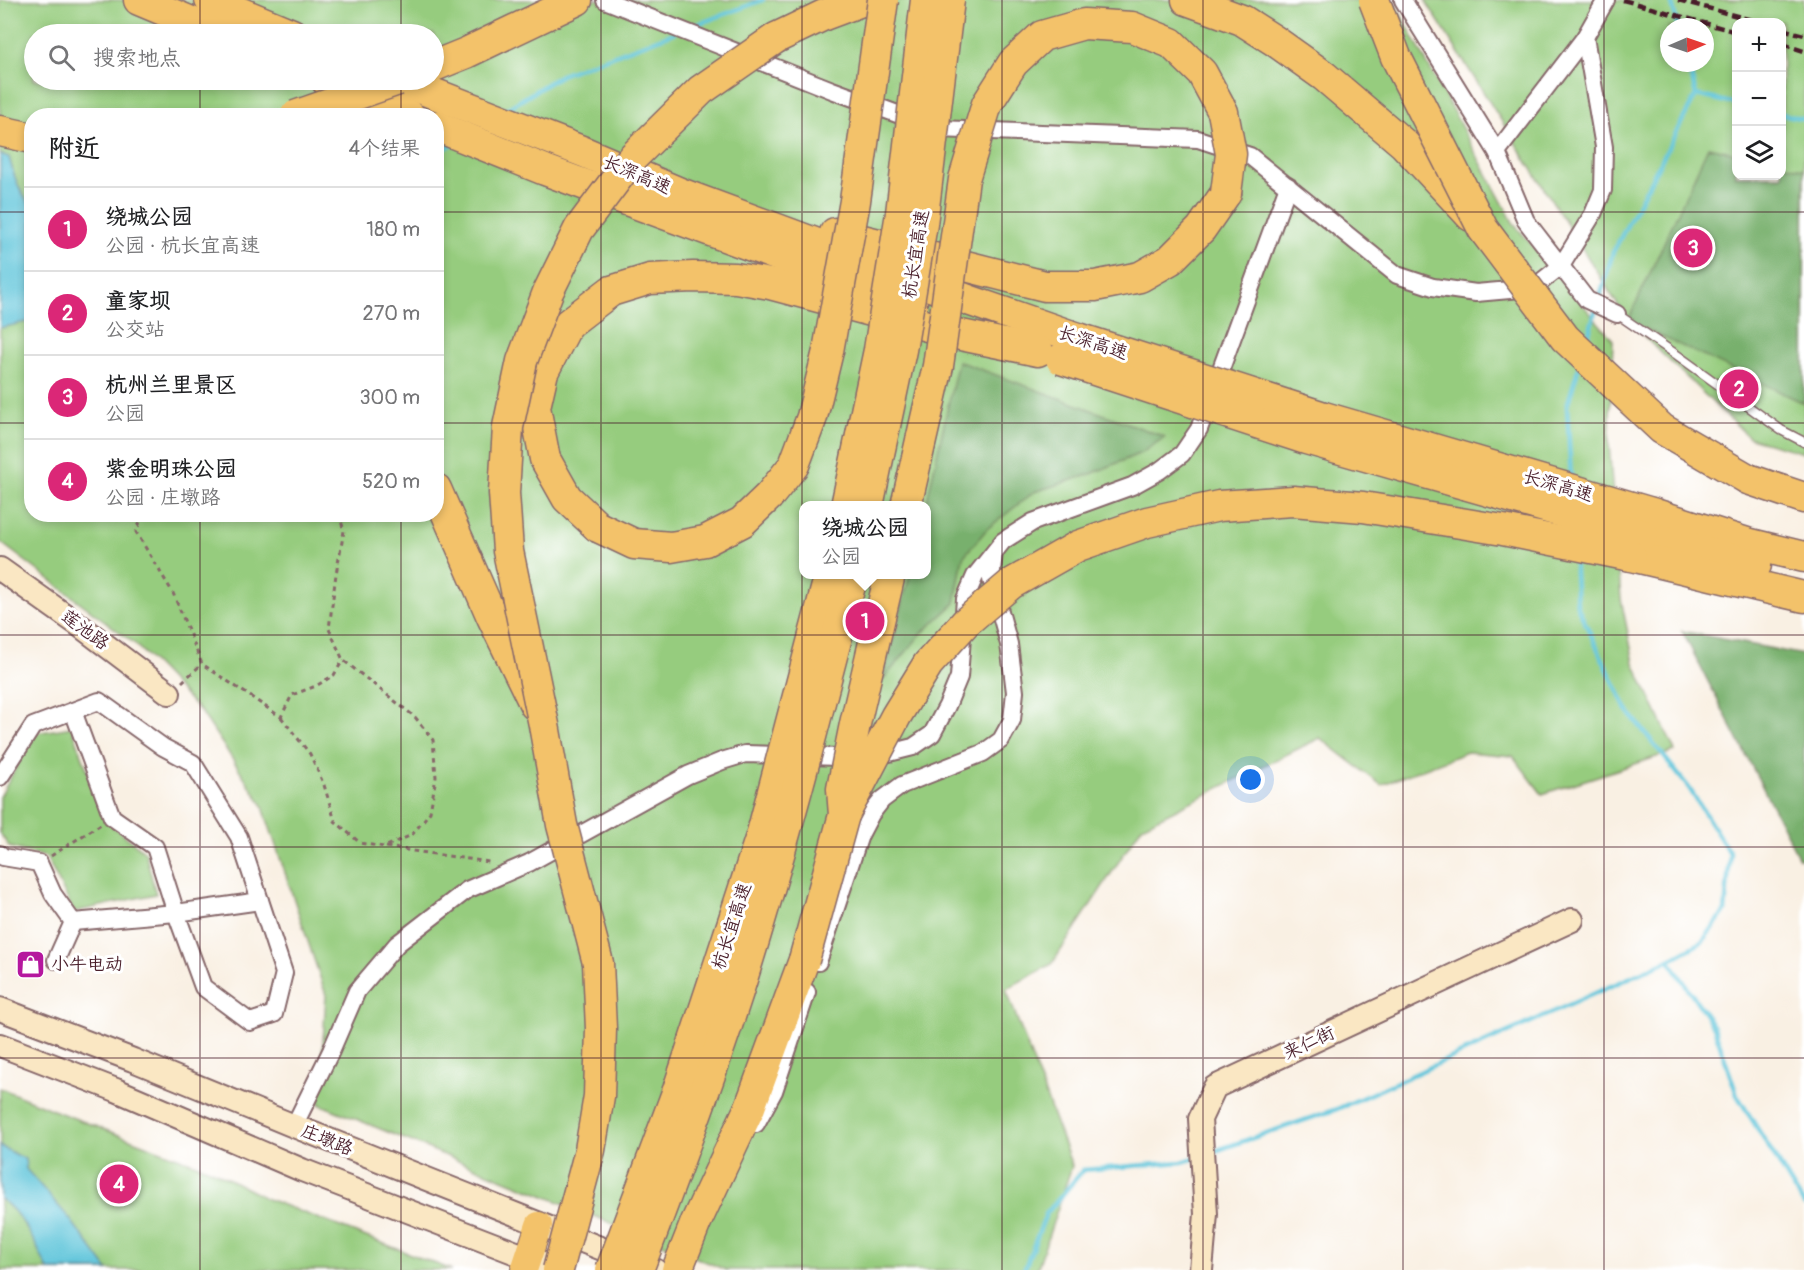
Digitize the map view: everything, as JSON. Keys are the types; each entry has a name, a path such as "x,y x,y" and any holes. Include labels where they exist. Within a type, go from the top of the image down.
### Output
{"highway":[{"path":"139,0 196,24"},
{"path":"210,0 268,24"},
{"path":"444,62 577,0"},
{"path":"559,1270 590,1150 599,1096 601,1029 598,963 562,825 508,551 504,493 508,428 522,361 548,292 579,229 633,157 701,90 776,38 824,15 864,0"},
{"path":"884,0 855,201 828,351 812,417 794,465 769,496 742,522 705,541 671,547 634,544 598,528 567,498 545,459 535,407 543,372 568,324 611,291 650,279 736,278 770,284 961,335 1056,348"},
{"name":"杭长宜高速","path":"847,501 883,327 902,202 926,0"},
{"name":"杭长宜高速","path":"869,501 901,350 920,235 949,0"},
{"path":"1187,0 1242,20 1275,41 1324,76 1404,144 1483,229 1565,338 1662,429 1748,479 1804,498"},
{"path":"1374,0 1396,57 1483,229"},
{"path":"680,193 952,262 1045,286 1095,286 1140,277 1170,260 1202,228 1226,193 1231,154 1223,112 1202,73 1171,43 1132,27 1084,24 1042,36 1013,63 987,104 964,179 952,262 938,366 907,501"},
{"path":"349,90 392,108"},
{"path":"318,108 370,90"},
{"name":"长深高速","path":"412,90 436,108"},
{"name":"长深高速","path":"444,113 584,152 680,193 972,301 1056,348"},
{"name":"长深高速","path":"444,114 545,170 1056,348 1306,439 1642,535 1804,578"},
{"path":"0,131 24,136"},
{"path":"677,1270 696,1222 750,1107 804,960 844,815 896,716 928,664 966,622 1011,584 1078,546 1147,522 1219,506 1293,501 1363,507 1503,530 1642,535 1804,597"},
{"path":"444,507 492,617 544,725"},
{"name":"长深高速","path":"1642,535 1747,543 1804,557"},
{"name":"杭长宜高速","path":"611,1270 678,1090 762,833 829,579"},
{"name":"杭长宜高速","path":"638,1270 738,992 783,843 852,579"},
{"path":"844,815 842,789 889,579"}],"main road":[{"name":"莲池路","path":"0,569 80,625 169,693"},
{"name":"来仁街","path":"1201,1270 1206,1214 1200,1119 1215,1087 1572,920"},
{"name":"庄墩路","path":"0,1009 133,1060 655,1270"},
{"name":"庄墩路","path":"0,1046 116,1090 526,1264 559,1270"},
{"path":"526,1264 539,1225"}],"street":[{"path":"605,0 832,90 938,129 1198,139 1250,156 1397,275 1433,287 1476,292 1533,288 1561,266 1593,213 1603,190 1604,147 1585,37"},
{"path":"1403,0 1497,152 1526,221 1587,300 1617,314"},
{"path":"1497,152 1585,37 1606,0"},
{"path":"294,1126 331,1051 357,991 397,944 467,890 529,863 688,775 722,761 745,754 869,758 913,747 932,734 959,677 965,599 975,576 1003,540 1032,522 1131,486 1159,471 1182,454 1200,429 1288,186"},
{"path":"687,1270 717,1191 774,1091 860,835 871,814 882,800 902,785 983,753 1001,740 1011,720 1015,692 1009,644 991,579 994,552"},
{"path":"0,777 33,726 99,701 163,747 193,763 239,837 284,973 274,1014 250,1022 203,987 155,847 112,817 73,711"},
{"path":"0,854 3,857 39,863 53,894 73,922"},
{"path":"73,922 176,913 260,901"},
{"path":"56,960 73,922"}],"lane":[{"path":"1617,314 1781,430 1804,442"}],"path":[{"path":"140,522 136,532 173,593 202,664 281,717 310,754 324,785 335,821 360,843 492,863"},
{"path":"341,522 344,531 329,629 343,660 415,717 433,741 436,777 430,812 412,835 384,847"},
{"path":"281,717 292,695 316,686 334,675 343,660"},
{"path":"169,693 202,664"},
{"path":"39,863 112,817"}],"green space":[{"path":"0,0 1393,0 1514,224 1613,340 1609,444 1621,599 1634,663 1675,751 1542,794 1513,756 1467,752 1381,785 1320,738 1142,826 1052,964 1006,989 1072,1166 1037,1270 726,1270 319,1104 326,995 262,804 202,713 135,644 0,542"},
{"path":"1425,0 1804,0 1804,453 1750,438 1628,321"},
{"path":"1708,147 1732,152 1732,180 1786,180 1786,165 1804,169 1804,403 1628,321"},
{"path":"958,361 1165,437 1141,453 1091,474 1034,492 987,529 963,557 955,603 921,634 882,681 909,579 931,579 931,501 927,501"},
{"path":"1682,631 1804,655 1804,859 1799,858"},
{"path":"72,727 105,820 145,852 156,894 74,912 46,857 9,847 0,833 0,797 35,733"},
{"path":"0,1088 212,1170 265,1198 452,1270 0,1270"}],"water":[{"path":"0,154 9,157 24,196 24,323 0,328"},
{"path":"0,1146 25,1159 26,1169 70,1219 108,1270 48,1270 22,1221 0,1199"}],"waterway":[{"path":"690,27 763,0"},
{"path":"1671,0 1676,18"},
{"path":"507,109 561,75 674,33"},
{"path":"1599,300 1613,252 1696,95 1690,72"},
{"path":"1696,95 1732,103"},
{"path":"1786,115 1804,119"},
{"path":"444,149 452,144"},
{"path":"1586,344 1596,308"},
{"path":"1571,479 1567,406 1579,366"},
{"path":"1209,1153 1337,1109 1669,960 1702,942 1725,911 1730,854 1689,788 1627,710 1577,606 1574,556"},
{"path":"1669,960 1714,1027 1737,1095 1804,1205"},
{"path":"1024,1270 1046,1214 1083,1170 1182,1162 1195,1158"}],"railway":[{"path":"1623,0 1732,31"},
{"path":"1678,0 1744,18"},
{"path":"1786,30 1804,35"},
{"path":"1786,45 1804,51"}],"place":[{"name":"杭州兰里景区","path":"1693,248"},
{"name":"童家坝","path":"1739,389"},
{"name":"绕城公园","path":"865,621"},
{"name":"小牛电动","path":"30,964"},
{"name":"紫金明珠公园","path":"119,1184"}]}
